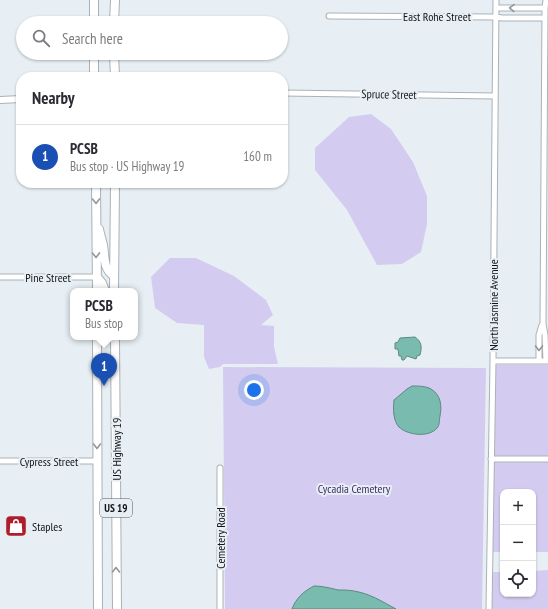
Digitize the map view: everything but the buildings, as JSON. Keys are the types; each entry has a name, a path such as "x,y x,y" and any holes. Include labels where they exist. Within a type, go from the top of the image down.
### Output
{"highway":[{"path":"94,0 94,16"},
{"path":"114,0 114,16"},
{"path":"94,60 94,72"},
{"path":"114,60 114,72"},
{"path":"96,188 97,288"},
{"path":"114,288 115,188"},
{"path":"96,219 103,244 105,264 110,274 114,276"},
{"path":"97,277 104,288"},
{"name":"US Highway 19","path":"97,340 98,609"},
{"name":"US Highway 19","path":"113,340 115,358 117,609"}],"street":[{"name":"North Jasmine Avenue","path":"488,609 493,361 496,0"},
{"path":"539,361 539,335 542,324 546,288 546,0"},
{"path":"496,8 545,8"},
{"name":"East Rohe Street","path":"329,16 545,18"},
{"name":"Spruce Street","path":"288,93 495,96"},
{"path":"0,100 16,99"},
{"name":"Pine Street","path":"0,277 97,277"},
{"path":"493,361 547,361 545,335 542,324"},
{"path":"491,460 548,460"},
{"name":"Cypress Street","path":"0,461 97,461"},
{"name":"Cemetery Road","path":"220,468 220,609"}],"green space":[{"path":"371,114 391,129 413,162 427,196 427,224 421,252 402,264 377,265 347,210 315,170 315,148 349,117"},
{"path":"170,258 196,258 234,276 266,300 273,315 261,325 274,326 274,347 278,364 223,364 220,367 209,369 204,357 204,325 177,323 155,308 151,277"},
{"path":"496,365 548,365 548,456 494,456"},
{"name":"Cycadia Cemetery","path":"223,367 486,368 482,609 225,609"},
{"path":"494,460 548,460 548,552 536,552 536,489 500,489 500,552 491,552"},
{"path":"548,570 548,609 492,609 492,572 500,572 500,597 536,597 536,571"}],"shaded area":[{"path":"415,337 421,345 420,355 417,356 416,359 407,356 404,360 402,360 401,356 399,356 398,349 395,349 395,343 398,342 400,338"},
{"path":"412,386 429,388 437,394 439,398 441,408 439,425 429,433 418,434 407,432 397,424 394,410 394,400"},
{"path":"314,586 360,592 376,598 396,609 292,609 301,595"}],"place":[{"name":"PCSB","path":"104,386"},
{"name":"Staples","path":"16,526"}]}
